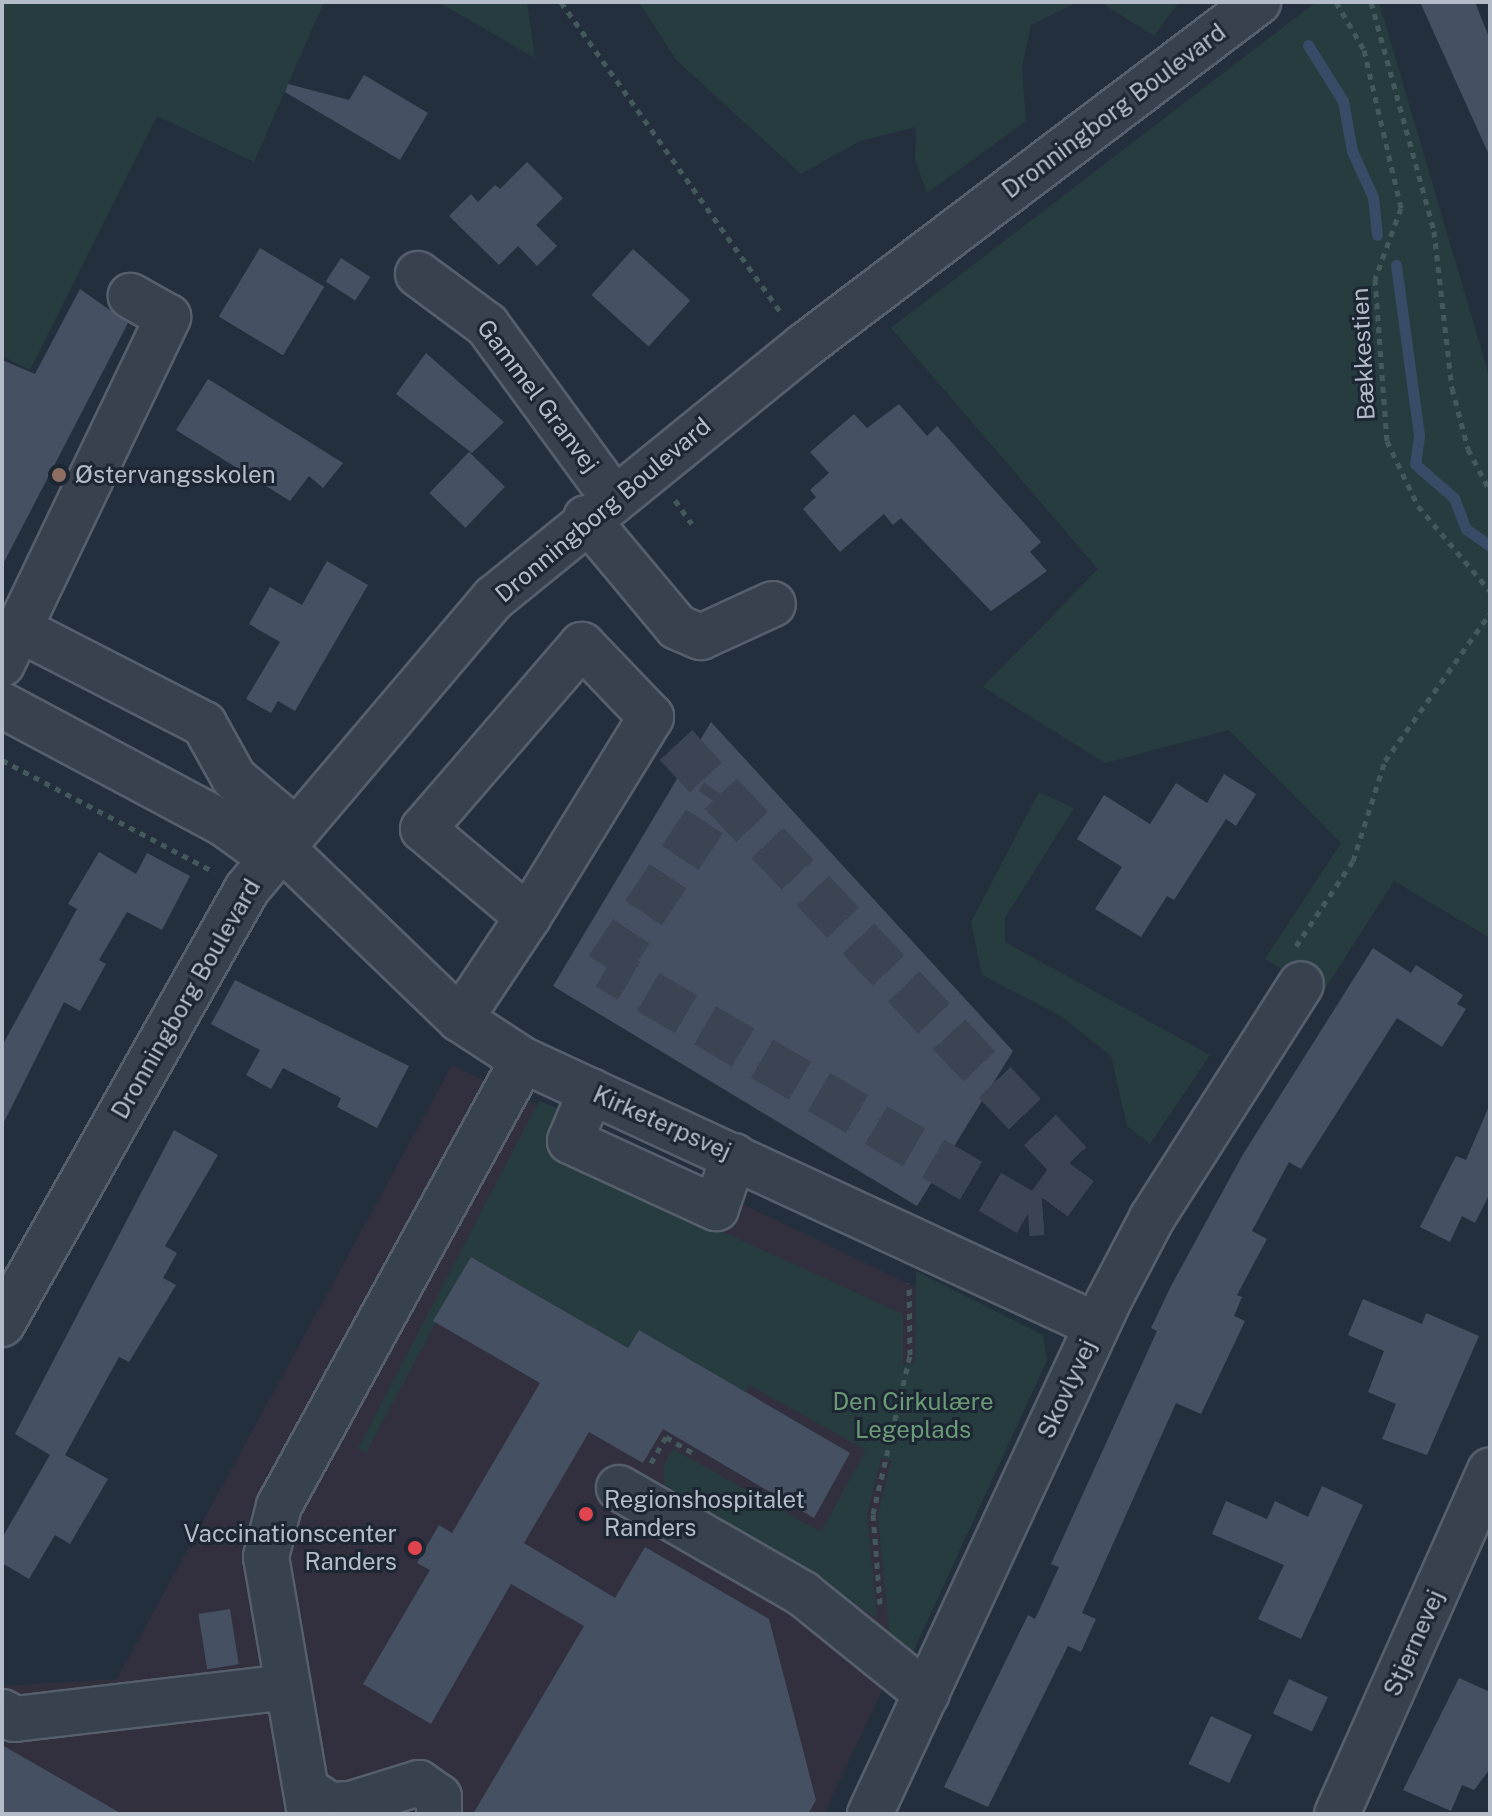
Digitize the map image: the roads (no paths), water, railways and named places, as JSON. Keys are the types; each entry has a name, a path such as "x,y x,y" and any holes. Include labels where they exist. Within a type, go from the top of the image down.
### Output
{"street":[{"name":"Dronningborg Boulevard","path":"2,1324 272,855 494,598 600,507 804,346 1258,2"},
{"name":"Gammel Granvej","path":"418,274 487,325 677,627 701,637 773,604"},
{"path":"131,296 168,317 10,646 204,724 272,855"},
{"path":"460,1019 528,917 664,731 582,645 423,829 528,917"},
{"path":"2,705 223,823 272,855"},
{"name":"Kirketerpsvej","path":"272,855 460,1019 523,1060 920,1240 1096,1325"},
{"name":"Skovlyvej","path":"870,1814 1096,1325 1152,1218 1301,984"},
{"path":"439,1814 439,1797 419,1783 351,1804 308,1802 266,1557 279,1506 523,1060"},
{"name":"Stjernevej","path":"1337,1814 1490,1471"},
{"path":"626,1492 803,1594 927,1694"},
{"path":"2,1712 15,1719 288,1687"}],"waterway":[{"path":"1308,45 1343,101 1352,151 1373,197 1377,235"},
{"path":"1396,265 1419,436 1415,464 1454,498 1466,529 1490,546"}],"tunnel":[{"path":"676,745 722,795"},
{"path":"722,795 1076,1168 1043,1213 1028,1214 607,968 722,795"}],"place":[{"name":"Østervangsskolen","path":"59,475"},
{"name":"Regionshospitalet Randers","path":"586,1514"},
{"name":"Vaccinationscenter Randers","path":"415,1548"}],"park label":[{"name":"Den Cirkulære Legeplads","path":"913,1416"}]}
